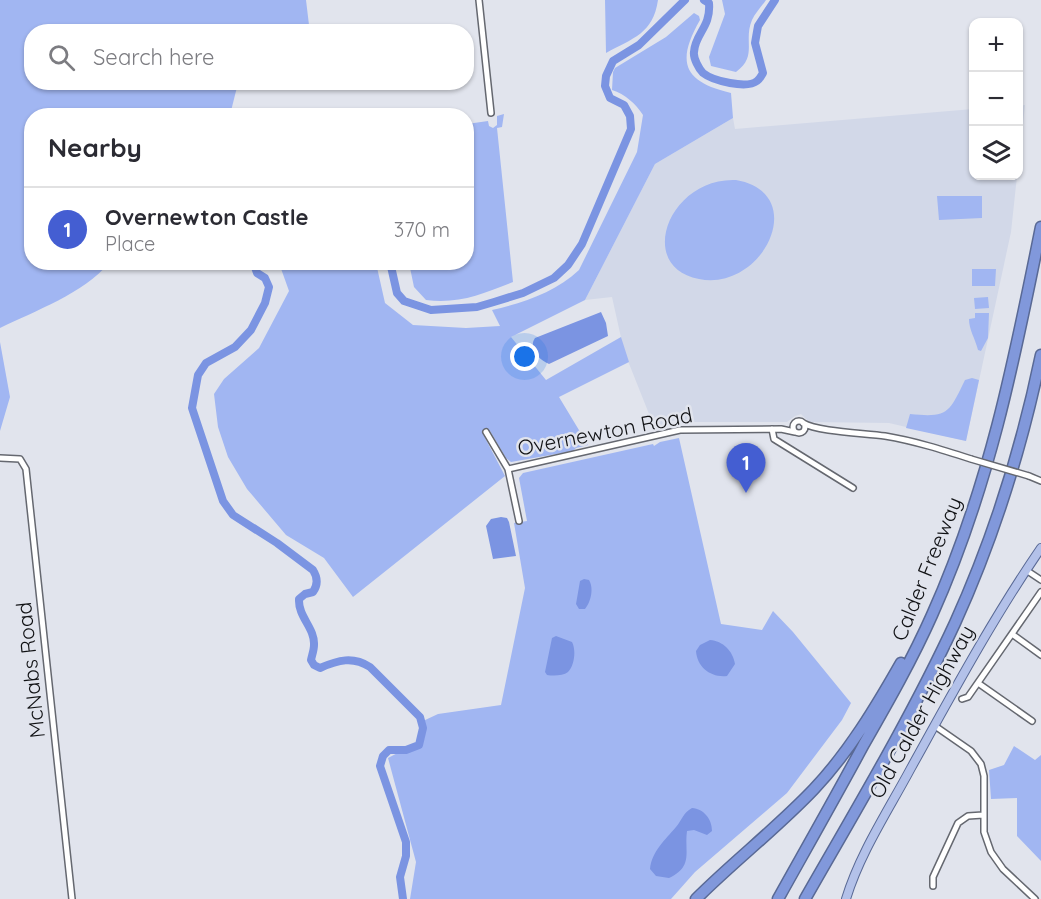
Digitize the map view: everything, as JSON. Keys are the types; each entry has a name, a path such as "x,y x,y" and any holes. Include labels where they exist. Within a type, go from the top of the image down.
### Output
{"highway":[{"name":"Calder Freeway","path":"778,899 919,642 944,585 970,518 1004,404 1041,227"},
{"name":"Calder Freeway","path":"806,899 930,673 969,588 1015,462 1041,355"},
{"path":"696,899 807,796 842,755 905,656 937,594 970,518"}],"main road":[{"name":"Old Calder Highway","path":"846,899 863,856 935,726 1005,601 1041,548"}],"street":[{"path":"479,0 491,113"},
{"path":"820,429 798,433 795,432 794,424 798,422 820,429 897,438 1041,480"},
{"path":"803,423 805,427 803,432"},
{"name":"Overnewton Road","path":"776,429 794,424"},
{"name":"Overnewton Road","path":"508,469 685,429 776,429 795,432"},
{"path":"776,429 773,438 853,488"},
{"path":"486,432 508,469 519,521"},
{"name":"McNabs Road","path":"0,458 20,459 26,468 72,899"},
{"path":"1026,570 1041,580"},
{"path":"962,699 968,697 1041,592"},
{"path":"1012,634 1041,655"},
{"path":"978,683 1032,721"},
{"path":"935,726 971,751 981,764 984,776 984,832 991,852 1003,869 1035,899"},
{"path":"933,886 933,877 958,823 968,816 983,815"}],"shaded area":[{"path":"0,0 306,0 309,24 24,24 24,90 236,90 232,108 24,108 24,270 103,270 73,292 0,328"},
{"path":"605,0 658,0 652,21 646,28 633,39 606,53"},
{"path":"722,0 766,0 752,20 747,60 736,72 711,66 709,57 725,14"},
{"path":"694,13 699,16 700,20 688,48 689,68 694,76 703,83 731,93 733,118 655,164 585,300 511,337 546,380 621,337 629,362 559,397 588,445 573,451 511,462 506,458 490,431 483,434 505,476 353,597 324,558 286,535 247,489 228,457 218,427 214,394 224,379 259,348 289,291 282,270 378,270 385,303 413,325 466,328 500,326 492,310 538,296 560,285 579,270 637,152 643,115 630,100 612,90 613,72 615,68 666,37"},
{"path":"969,109 969,180 1017,180 1011,232 966,441 889,423 809,422 801,414 787,422 689,422 681,419 672,421 671,425 655,429 624,351 612,297 585,300 655,164 733,118 735,129"},
{"path":"504,114 502,127 497,128 513,282 460,299 426,300 414,287 410,270 474,270 474,123 488,121 489,126 493,128 497,125 497,116"},
{"path":"736,180 759,189 771,203 774,220 770,239 759,257 742,271 722,279 699,279 679,271 668,258 665,242 668,224 678,207 693,193 713,183"},
{"path":"937,196 982,196 982,218 939,220"},
{"path":"972,269 996,269 995,286 972,286"},
{"path":"988,297 989,308 975,309 974,298"},
{"path":"601,312 608,336 549,364 542,360 534,350 535,338"},
{"path":"975,313 989,313 988,338 981,351 978,350 969,323 969,319 975,318"},
{"path":"0,342 10,397 0,431"},
{"path":"972,378 979,380 966,441 906,428 910,414 932,415 946,411 955,400 965,380"},
{"path":"679,438 721,624 762,630 773,611 851,703 842,720 787,793 695,872 671,899 410,899 416,862 388,758 424,739 426,725 423,721 438,714 501,705 525,588 514,523 527,521 519,478 523,473 653,444 654,446 660,442"},
{"path":"507,518 509,522 516,556 493,559 486,526 491,519"},
{"path":"584,579 591,583 591,595 585,609 579,609 576,604 580,581"},
{"path":"556,636 572,642 574,657 568,672 547,675 545,672 552,638"},
{"path":"710,640 723,645 732,655 735,664 727,676 710,673 699,662 696,651 700,645"},
{"path":"1014,746 1035,760 1041,755 1041,861 1017,836 1017,798 991,799 989,770 1004,765"},
{"path":"692,808 706,815 711,822 712,831 707,835 694,830 687,831 686,858 682,869 669,878 656,876 650,869 656,851"}],"waterway":[{"path":"392,270 397,293 404,301 431,310 477,307 523,293 554,278 568,265 582,244 631,129 630,116 624,105 610,98 605,86 606,76 613,61 639,45 685,0"},
{"path":"704,0 709,3 709,12 708,19 695,45 694,54 697,63 703,73 714,79 746,84 757,81 763,73 755,43 758,26 775,0"},
{"path":"256,270 265,278 269,287 265,303 251,330 235,347 206,363 198,375 192,408 223,501 233,515 277,543 315,573 317,581 315,589 299,599 301,611 314,639 311,660 314,665 320,668 345,660 358,661 370,667 420,717 423,728 419,745 406,750 389,750 383,756 380,766 406,842 406,856 400,877 403,899"}],"place":[{"name":"Overnewton Castle","path":"746,493"}]}
